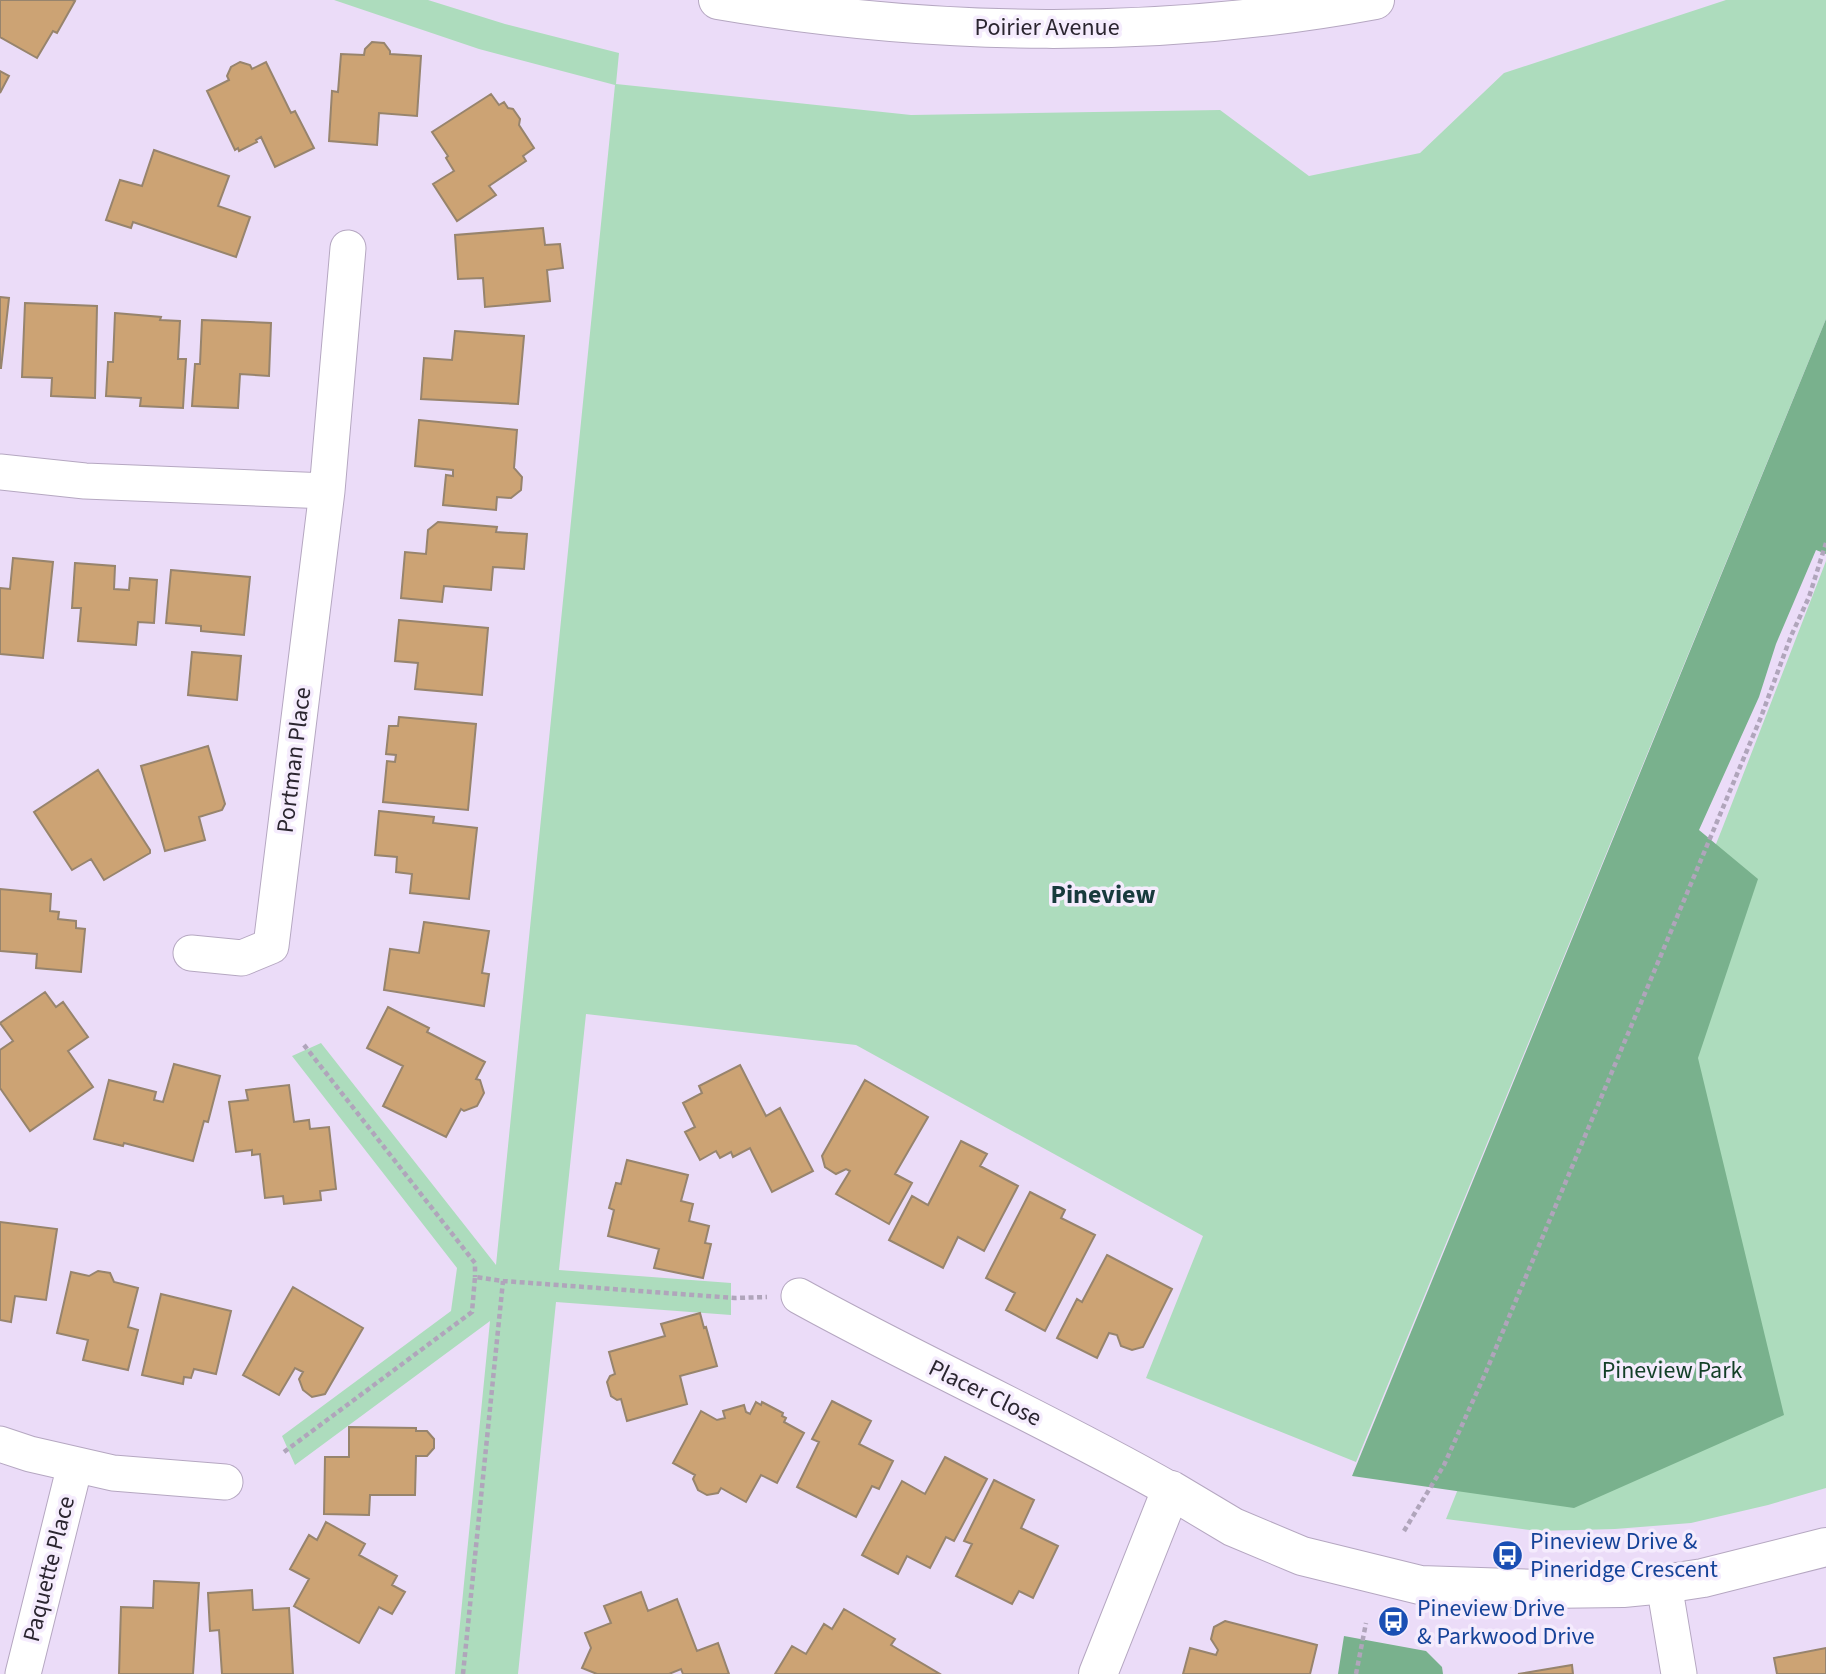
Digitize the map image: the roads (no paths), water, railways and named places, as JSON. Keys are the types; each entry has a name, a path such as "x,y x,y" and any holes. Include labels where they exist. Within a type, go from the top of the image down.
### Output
{"street":[{"name":"Poirier Avenue","path":"718,0 769,9 869,20 966,27 1063,29 1258,17 1375,0"},
{"name":"Portman Place","path":"191,953 242,958 271,946 327,491 348,248"},
{"path":"0,472 85,481 327,491"},
{"name":"Placer Close","path":"799,1296 884,1343 1101,1450 1171,1490"},
{"name":"Paquette Place","path":"0,1444 30,1454 113,1473 225,1482"},
{"name":"Paquette Place","path":"23,1674 75,1465"},
{"path":"1098,1674 1171,1490 1233,1527 1302,1556 1420,1586 1542,1589 1622,1588 1664,1584 1703,1578 1826,1547"},
{"path":"1664,1584 1679,1674"}],"place":[{"name":"Pineview Drive & Pineridge Crescent","path":"1507,1555"},
{"name":"Pineview Drive & Parkwood Drive","path":"1394,1622"}],"district":[{"name":"Pineview","path":"1103,894"}],"park label":[{"name":"Pineview Park","path":"1672,1370"}]}
